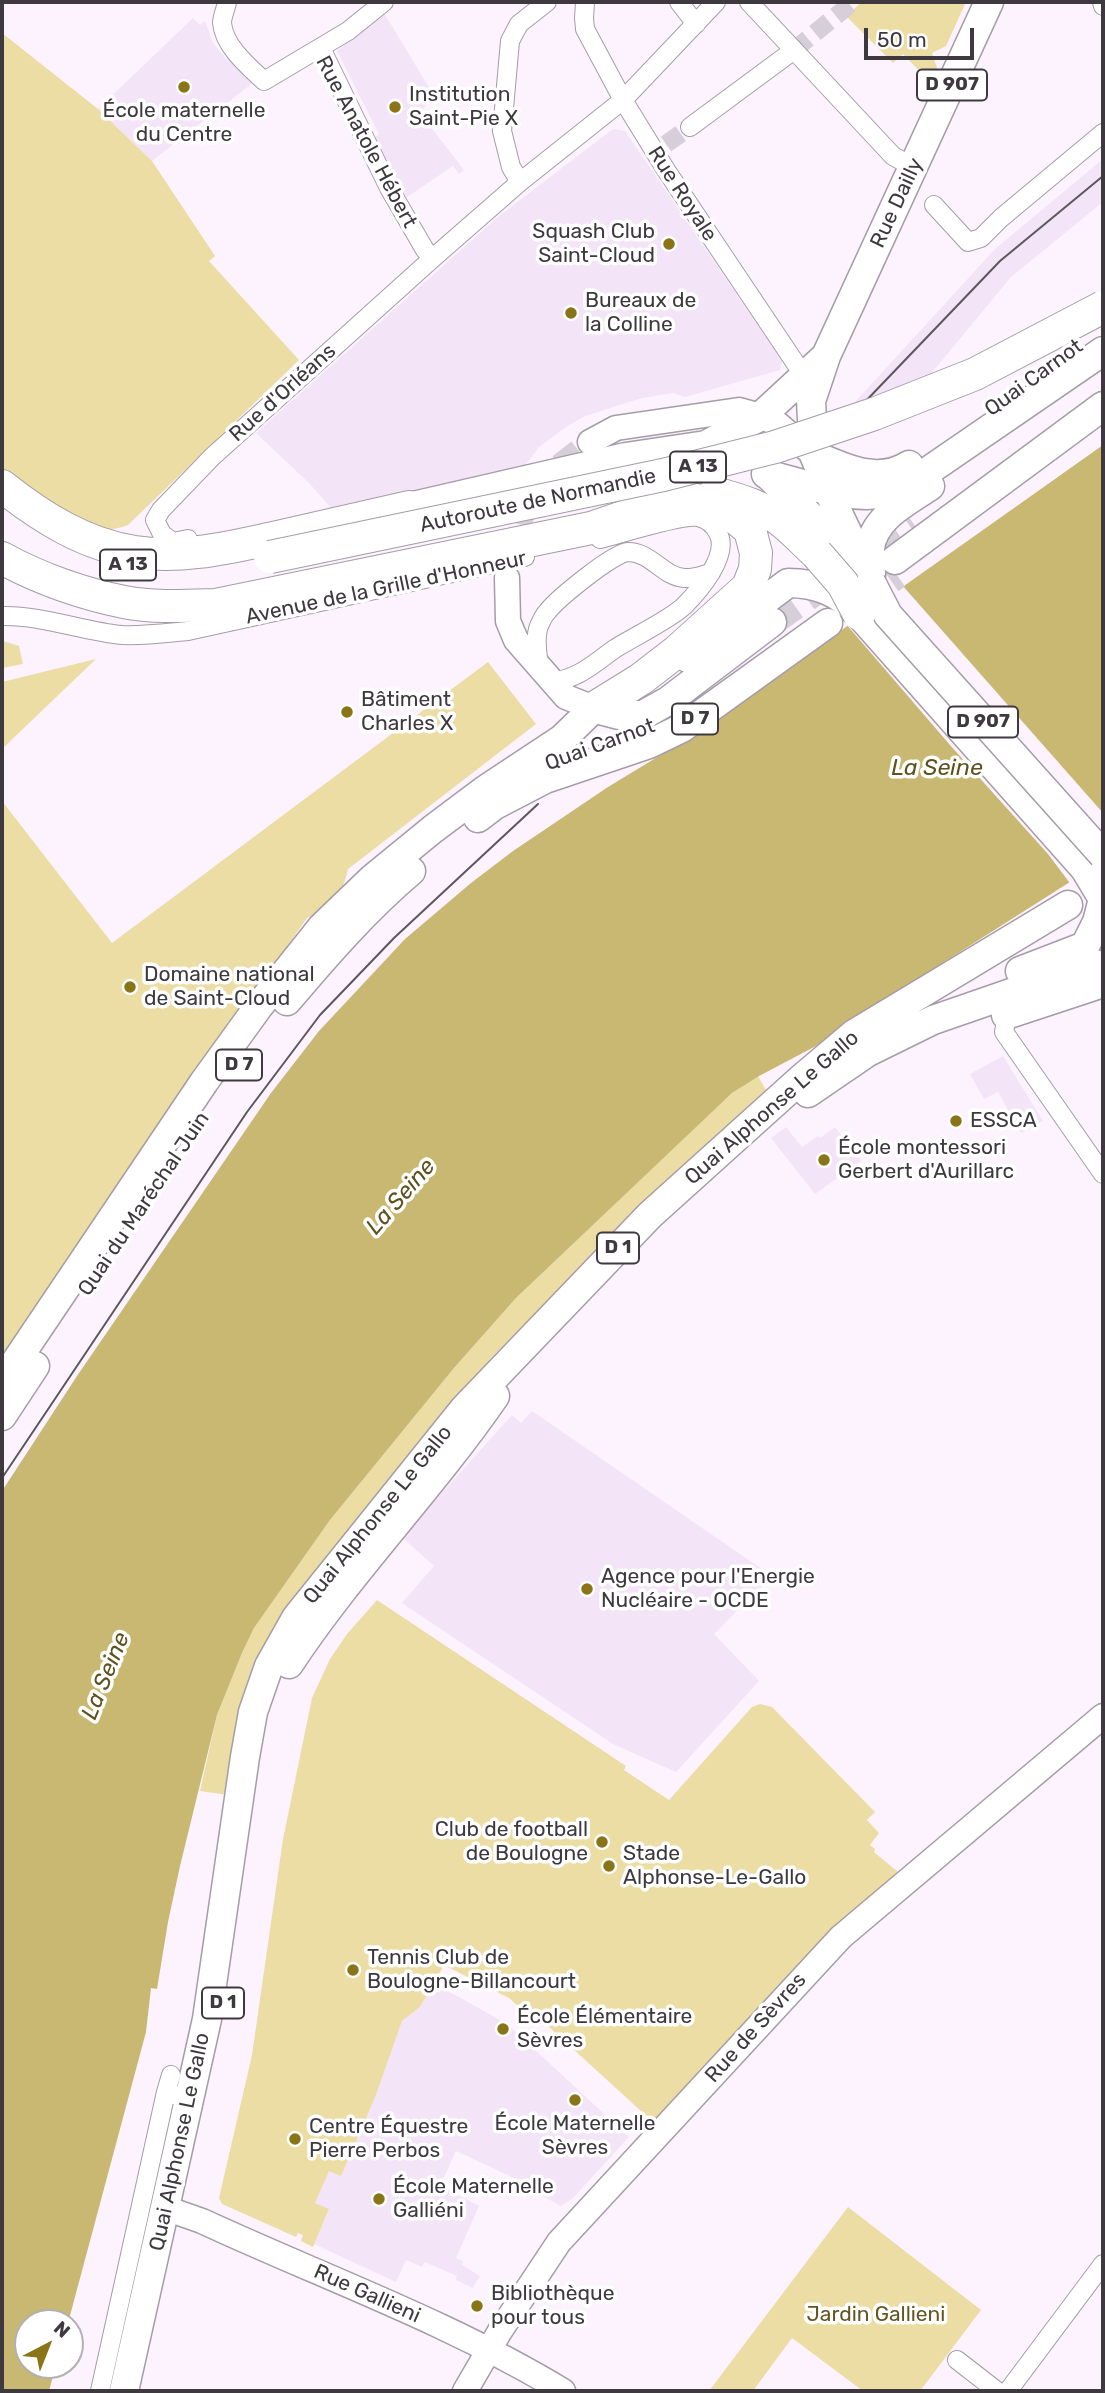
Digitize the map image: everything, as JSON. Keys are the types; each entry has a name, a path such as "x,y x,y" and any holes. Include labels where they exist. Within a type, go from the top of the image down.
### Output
{"highway":[{"name":"Autoroute de Normandie","path":"2,542 78,572 128,583 214,585 272,565 775,447 874,414 975,374 1103,307"},
{"name":"Autoroute de Normandie","path":"2,502 30,525 85,553 131,566 173,569 272,565 667,491 779,462 879,429 982,388 1103,327"},
{"path":"2,486 37,513 90,540 133,552 174,555 211,552 410,507"},
{"path":"2,558 72,588 125,603 216,605 312,587 516,542 666,493 688,490 710,492 755,505 785,523 843,584 859,614"},
{"path":"516,542 541,540 592,528 669,501 688,498 722,506 750,530 757,553 755,569 748,587 667,659 641,679 594,708"}],"main road":[{"name":"Rue Dailly","path":"814,455 811,406 826,356 989,2"},
{"name":"Quai Carnot","path":"814,455 849,470 875,474 895,473 965,428 1103,327"},
{"name":"Quai Carnot","path":"766,474 827,489 873,494 894,489 918,478 1103,351"},
{"name":"D 907","path":"761,416 826,356"},
{"name":"Quai Carnot","path":"888,572 870,549 873,535 884,518 1103,368"},
{"path":"913,523 1061,426 1103,391"},
{"path":"888,572 1103,406"},
{"path":"410,507 626,457 706,445 761,416"},
{"path":"888,572 1103,426"},
{"path":"706,445 766,474 814,520 844,557 888,572"},
{"name":"D 907","path":"814,455 827,489 888,572 888,615 1097,867 1103,899"},
{"name":"D 907","path":"594,708 624,702 648,688 788,583 815,585 830,590 848,602 1097,867"},
{"name":"Quai Carnot","path":"485,790 539,767 644,731 675,716 820,621 682,728 649,744 545,779"},
{"name":"Quai Carnot","path":"594,708 619,715 643,715 668,701 772,622"},
{"name":"D 7","path":"485,790 562,739 594,708"},
{"name":"Quai du Maréchal Juin","path":"2,1416 219,1093 275,1016 337,942 387,892 445,843 495,805 545,779"},
{"name":"Quai du Maréchal Juin","path":"2,1382 204,1082 259,1006 322,927 373,878 485,790"},
{"path":"1097,959 1097,922 1103,899"},
{"name":"Quai Alphonse Le Gallo","path":"124,2391 174,2211 200,2145 267,1717 284,1672 486,1384 650,1214 810,1082 854,1034 1069,905"},
{"path":"810,1082 1007,1015 1097,959"},
{"path":"810,1082 861,1042 929,1007 1097,959"},
{"name":"Quai Alphonse Le Gallo","path":"140,2391 174,2211 175,2089 206,2019 253,1712 269,1666 296,1618 366,1552"}],"street":[{"name":"Rue Anatole Hébert","path":"228,2 222,21 226,37 245,64 264,81 321,48 389,188 425,250 433,258"},
{"path":"321,48 348,31 384,2"},
{"path":"520,183 511,167 502,131 510,41 519,24 547,2"},
{"name":"Rue Royale","path":"585,2 586,29 623,100 660,148 804,376"},
{"path":"679,2 696,24"},
{"name":"Rue d'Orléans","path":"410,507 318,516 173,542 163,534 155,520 161,510 212,457 433,258 623,100 716,2"},
{"path":"749,2 896,159 913,167"},
{"path":"690,127 793,50"},
{"path":"934,205 968,242 981,238 1001,218 1103,134"},
{"name":"D 907","path":"590,442 616,428 739,410 761,416 779,425 814,455"},
{"name":"Avenue de la Grille d'Honneur","path":"2,616 29,618 121,635 188,631 489,566 684,517 699,517 712,524 720,536 719,559 683,607 574,677 545,675"},
{"path":"545,675 536,644 537,629 545,613 617,554 643,554 669,574 685,578 710,573"},
{"path":"507,578 508,621 516,640 566,697 594,708"},
{"path":"1007,1015 1004,1032 1103,1174"},
{"name":"Rue de Sèvres","path":"465,2391 489,2348 559,2242 841,1937 1103,1716"},
{"path":"100,2391 141,2212 175,2089"},
{"name":"Rue Gallieni","path":"174,2211 489,2348 563,2391"},
{"path":"1008,2391 1103,2264"},
{"path":"957,2360 997,2391"}],"shaded area":[{"name":"Institution Saint-Pie X","path":"384,13 436,99 429,101 420,113 464,170 459,174 453,166 404,199 373,139 379,134 337,51"},
{"name":"École maternelle du Centre","path":"193,18 200,25 205,21 213,43 227,60 230,58 239,70 254,82 152,161 98,109"},
{"name":"Bureaux de la Colline","path":"613,129 625,131 782,361 780,370 685,397 673,393 642,398 585,416 539,447 519,473 331,508 309,483 256,433 499,216"},
{"path":"1103,159 1103,202 1011,277 920,387 844,414 995,249"},
{"name":"ESSCA","path":"1003,1056 1043,1121 1021,1133 998,1092 984,1099 970,1074"},
{"name":"École montessori Gerbert d'Aurillarc","path":"786,1127 802,1147 835,1127 861,1161 815,1194 771,1138"},
{"name":"Agence pour l'Energie Nucléaire - OCDE","path":"532,1411 772,1576 714,1634 759,1681 676,1772 613,1744 402,1603 434,1566 402,1537 512,1415 521,1423"},
{"path":"433,1984 507,2024 629,2137 573,2198 561,2206 527,2184 456,2151 440,2186 479,2206 456,2258 480,2276 472,2289 456,2280 457,2276 425,2262 422,2267 406,2260 396,2282 314,2244 329,2210 315,2203 329,2170 341,2175 376,2095 402,2021 420,2007"}],"green space":[{"path":"862,2 966,2 946,46 932,53 937,68 930,82 903,54 893,63 846,16"},
{"path":"2,33 98,109 152,161 215,256 209,261 299,360 128,525 119,528 93,528 2,472"},
{"path":"2,638 3,641 19,646 23,664 2,668"},
{"path":"96,659 2,749 2,682"},
{"name":"Domaine national de Saint-Cloud","path":"488,662 536,724 348,869 335,900 324,910 307,918 228,1030 2,1372 2,801 112,943"},
{"path":"758,1076 766,1090 663,1185 493,1356 331,1555 228,1795 200,1791 217,1715 242,1653 254,1628 330,1520 454,1368 516,1298 732,1093"},
{"name":"Stade Alphonse-Le-Gallo","path":"377,1600 626,1766 624,1770 669,1800 752,1707 760,1704 772,1707 875,1812 867,1820 879,1833 870,1845 875,1849 874,1852 898,1872 823,1937 653,2122 537,2016 533,2020 509,1998 444,1965 420,2007 402,2021 376,2095 341,2176 329,2171 315,2203 329,2209 313,2247 301,2241 303,2235 298,2233 296,2237 222,2204 219,2198 252,2055 283,1839 312,1698 330,1659 347,1634"},
{"name":"Jardin Gallieni","path":"848,2207 981,2310 920,2391 863,2391 792,2338 753,2391 709,2391"}],"water":[{"name":"La Seine","path":"1103,445 1103,861 816,1046 732,1093 516,1298 454,1368 330,1520 254,1628 217,1715 180,1866 157,1989 151,1988 146,2032 72,2309 14,2309 14,2379 52,2379 49,2391 2,2391 2,1491 77,1376 271,1093 319,1031 405,939 471,883 513,851 608,787 692,736"}],"pier":[{"path":"902,585 1103,813 1103,865 1072,886 1048,854 846,624"}],"tunnel":[{"path":"794,50 853,2"},
{"path":"666,144 690,127"},
{"path":"510,559 522,516 552,472 590,442"},
{"path":"772,622 913,523"},
{"path":"856,604 897,575"}],"tram line":[{"path":"862,405 1000,261 1103,176"},
{"path":"2,1478 247,1112 320,1015 394,938 538,804"}],"place":[{"name":"École maternelle du Centre","path":"184,87"},
{"name":"Institution Saint-Pie X","path":"395,107"},
{"name":"Squash Club Saint-Cloud","path":"669,244"},
{"name":"Bureaux de la Colline","path":"571,313"},
{"name":"Bâtiment Charles X","path":"347,712"},
{"name":"Domaine national de Saint-Cloud","path":"130,987"},
{"name":"ESSCA","path":"956,1121"},
{"name":"École montessori Gerbert d'Aurillarc","path":"824,1160"},
{"name":"Agence pour l'Energie Nucléaire - OCDE","path":"587,1589"},
{"name":"Club de football de Boulogne","path":"602,1842"},
{"name":"Stade Alphonse-Le-Gallo","path":"609,1866"},
{"name":"Tennis Club de Boulogne-Billancourt","path":"353,1970"},
{"name":"École Élémentaire Sèvres","path":"503,2029"},
{"name":"École Maternelle Sèvres","path":"575,2100"},
{"name":"Centre Équestre Pierre Perbos","path":"295,2139"},
{"name":"École Maternelle Galliéni","path":"379,2199"},
{"name":"Bibliothèque pour tous","path":"477,2306"}]}
